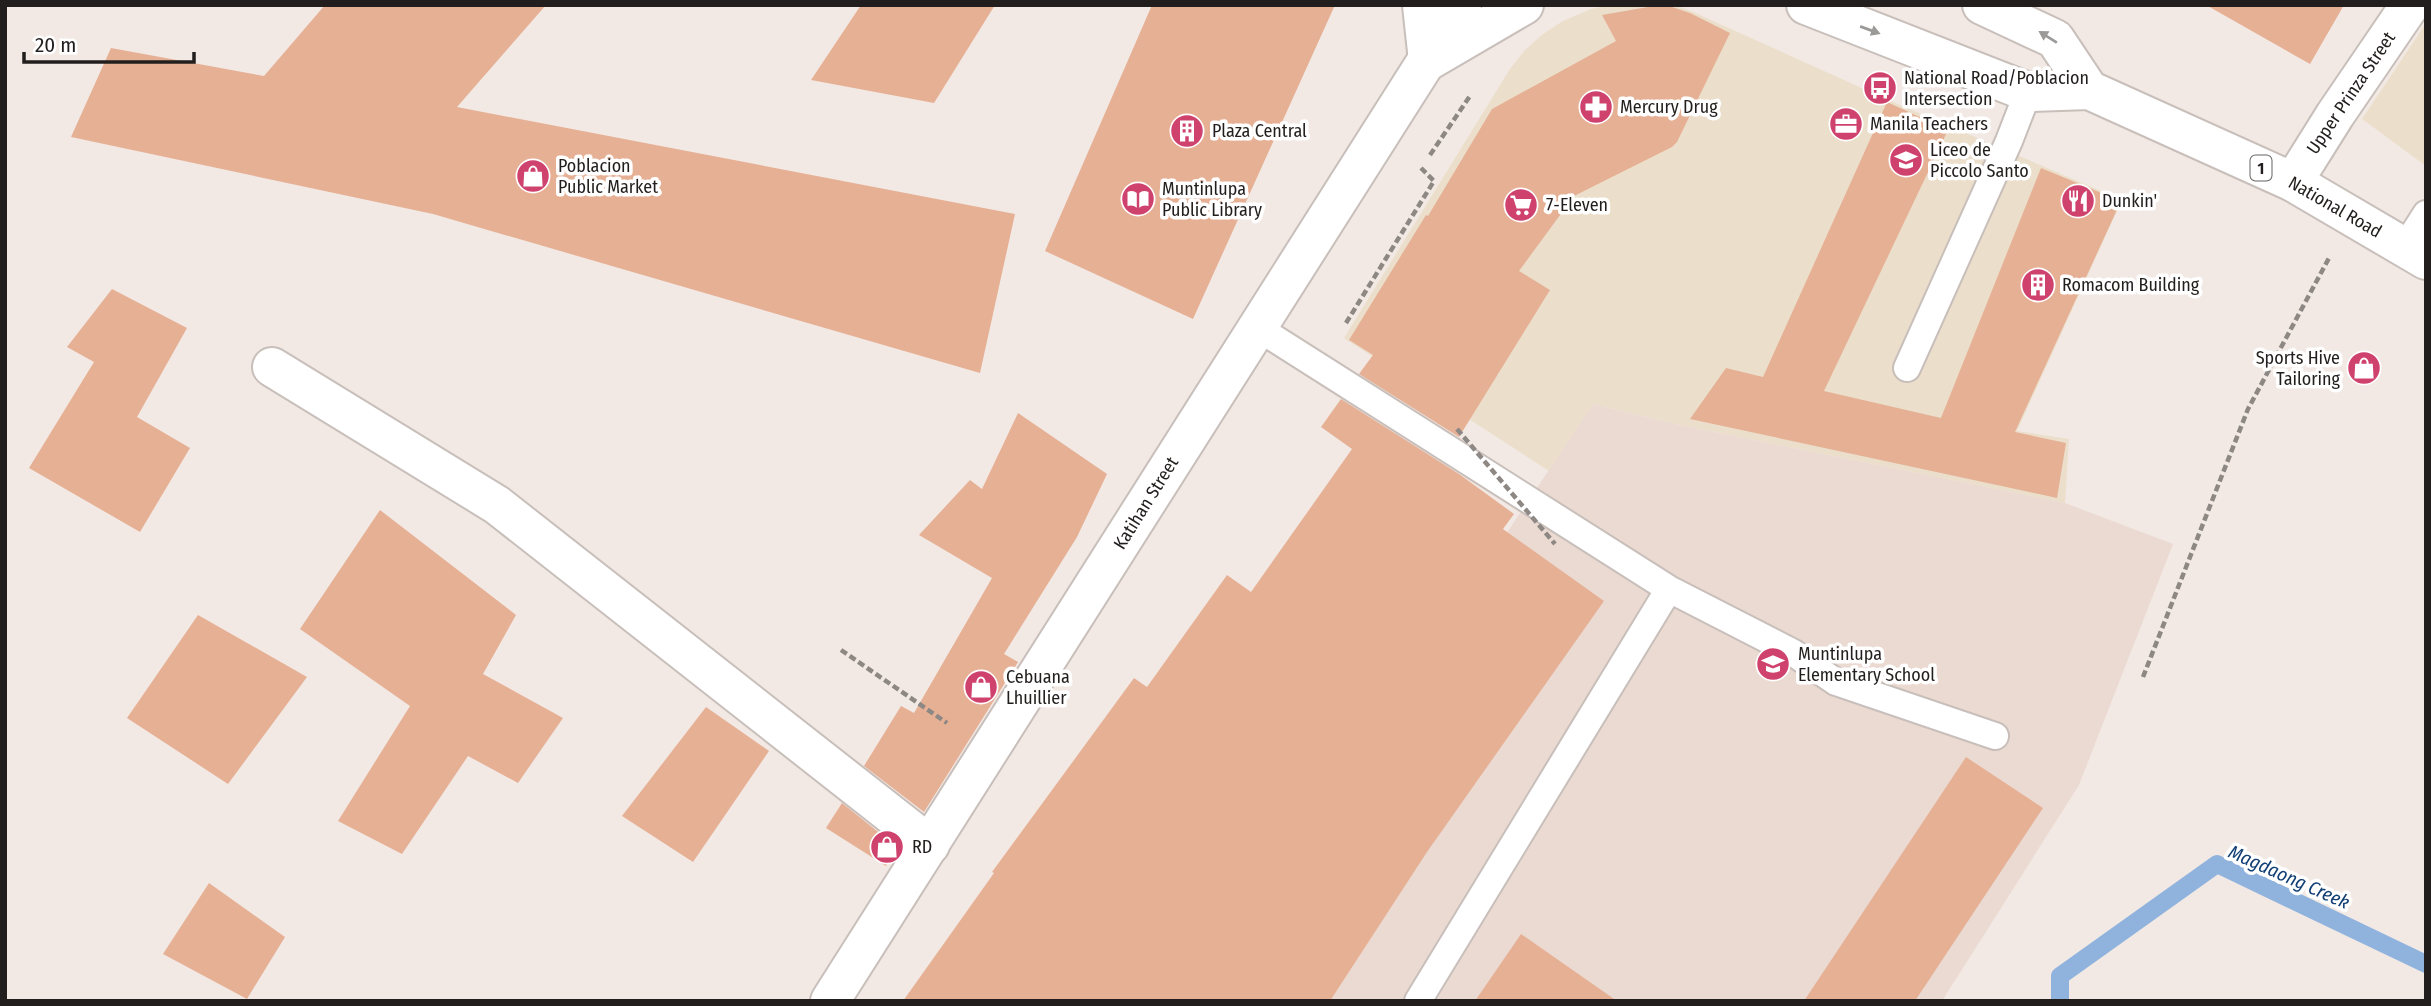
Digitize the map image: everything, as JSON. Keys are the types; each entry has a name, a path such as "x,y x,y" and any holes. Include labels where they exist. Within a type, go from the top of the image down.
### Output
{"main road":[{"path":"1422,5 1428,61 1524,5"},
{"name":"Katihan Street","path":"830,1001 1462,5"},
{"name":"National Road","path":"1807,5 2028,92 2089,90 2293,182 2415,253"},
{"path":"1982,5 2055,38 2089,90"},
{"name":"Upper Prinza Street","path":"2293,182 2410,5"},
{"path":"272,367 498,505 930,845"}],"lane":[{"path":"1907,368 2009,141 2028,92"},
{"path":"2415,253 2426,214"},
{"path":"1258,328 1669,589 1792,652 1836,682 1996,736"},
{"path":"1418,1001 1669,589"}],"path":[{"path":"1413,179 1473,92"},
{"path":"1346,323 1434,181 1421,168"},
{"path":"2143,677 2248,410 2351,217"},
{"path":"1446,421 1457,429 1555,544"},
{"path":"841,650 989,751"}],"shaded area":[{"path":"1609,5 1674,5 1691,11 1884,98 2122,200 2017,431 2069,439 2065,503 1666,422 1593,404 1549,471 1344,338 1510,69 1525,50 1563,21 1591,9"},
{"path":"2426,23 2426,166 2362,119"},
{"name":"Muntinlupa Elementary School","path":"1593,404 1666,422 2065,503 2173,544 2079,785 1942,1001 1194,1001"}],"building":[{"name":"Poblacion Public Market","path":"325,5 546,5 457,107 1015,214 980,373 433,214 71,137 111,48 264,76"},
{"path":"861,5 995,5 934,103 811,80"},
{"name":"Plaza Central","path":"1152,5 1335,5 1193,319 1045,251"},
{"path":"2206,5 2344,5 2310,64"},
{"path":"1669,6 1730,33 1677,142 1672,147 1574,196 1519,271 1550,290 1459,437 1359,374 1373,355 1349,340 1492,109 1616,41 1602,15"},
{"name":"Romacom Building","path":"1887,102 1948,130 1824,391 1941,418 2041,168 2121,201 2015,432 2066,443 2057,498 1690,419 1726,368 1763,377"},
{"path":"112,289 187,328 137,417 190,448 140,532 29,468 94,362 67,347"},
{"path":"1341,399 1459,474 1514,514 1503,529 1604,601 1427,852 1330,1001 903,1001 994,873 992,872 1134,678 1147,687 1227,575 1251,592 1352,449 1321,427"},
{"path":"1018,413 1107,474 1077,537 1004,654 1018,662 924,812 864,766 901,706 914,713 992,578 919,535 970,480 982,489"},
{"path":"380,510 516,615 483,674 563,718 518,783 468,756 402,854 338,821 410,706 300,629"},
{"path":"198,615 307,677 228,784 127,718"},
{"path":"706,707 769,751 693,862 622,816"},
{"path":"1966,757 2043,808 1915,1001 1804,1001"},
{"path":"842,803 897,847 886,866 826,828"},
{"path":"209,883 285,937 247,999 163,954"},
{"path":"1521,934 1617,1001 1475,1001"}],"waterway":[{"name":"Magdaong Creek","path":"2060,1001 2060,976 2217,864 2426,964"}],"place":[{"name":"National Road/Poblacion Intersection","path":"1880,88"},
{"name":"Mercury Drug","path":"1596,107"},
{"name":"Manila Teachers","path":"1846,124"},
{"name":"Plaza Central","path":"1187,131"},
{"name":"Liceo de Piccolo Santo","path":"1906,160"},
{"name":"Poblacion Public Market","path":"533,176"},
{"name":"Muntinlupa Public Library","path":"1138,199"},
{"name":"Dunkin'","path":"2078,201"},
{"name":"7-Eleven","path":"1521,205"},
{"name":"Romacom Building","path":"2038,285"},
{"name":"Sports Hive Tailoring","path":"2364,368"},
{"name":"Muntinlupa Elementary School","path":"1773,664"},
{"name":"Cebuana Lhuillier","path":"981,687"},
{"name":"RD","path":"887,847"}]}
